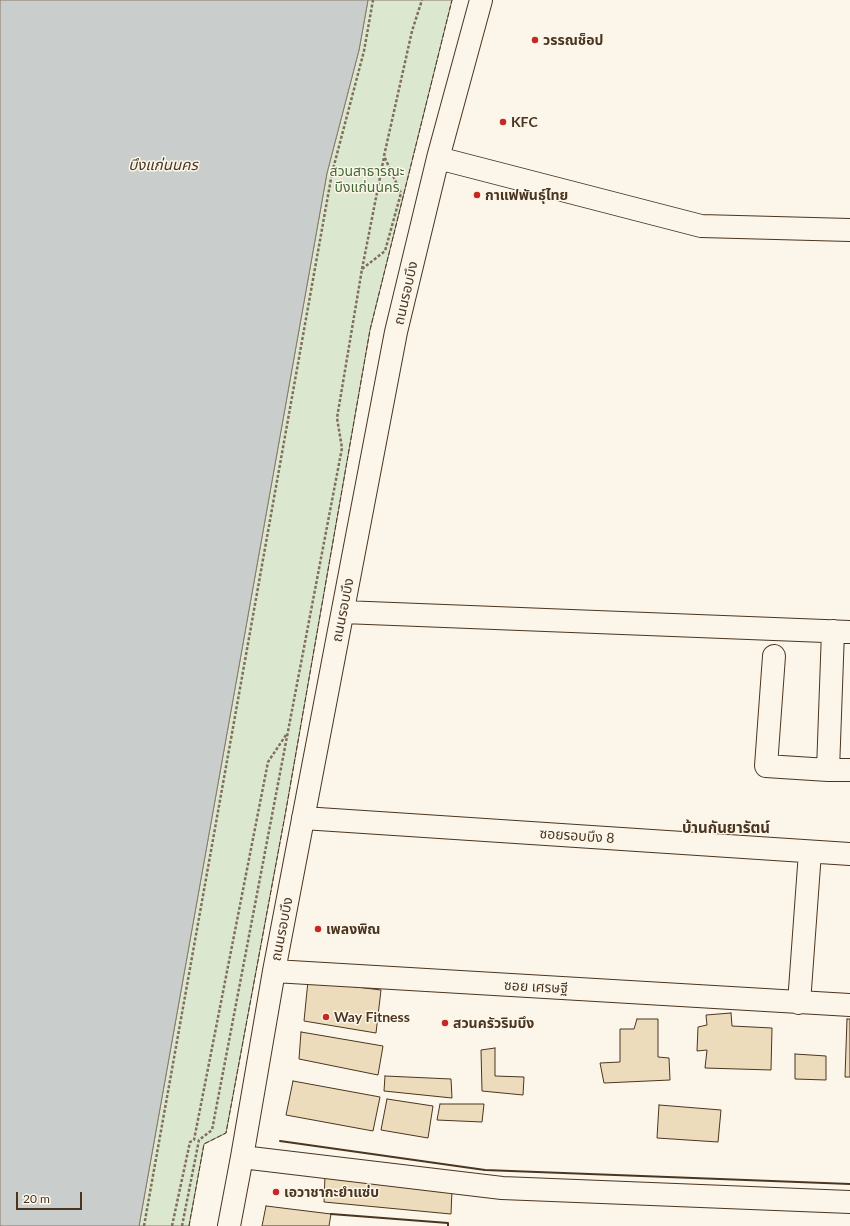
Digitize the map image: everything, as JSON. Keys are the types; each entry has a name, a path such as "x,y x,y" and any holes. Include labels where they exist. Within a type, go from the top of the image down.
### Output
{"street":[{"name":"ถนนรอบบึง","path":"229,1226 274,971 396,332 438,158 481,0"},
{"path":"438,158 701,226 850,230"},
{"path":"343,612 842,632 828,770"},
{"path":"774,656 766,766 850,770"},
{"name":"ซอยรอบบึง 8","path":"304,818 850,854"},
{"path":"799,1003 810,852"},
{"name":"ซอย เศรษฐี","path":"274,971 850,1005"},
{"path":"242,1157 502,1188 850,1202"}],"path":[{"path":"144,1226 332,173 364,51 372,0"},
{"path":"172,1226 190,1142 199,1140 212,1130 342,448 336,418 362,269 384,156 412,30 422,0"},
{"path":"362,269 385,251 401,193 384,156"},
{"path":"194,1140 268,762 288,733"},
{"path":"182,1226 199,1140"}],"green space":[{"name":"สวนสาธารณะ บึงแก่นนคร","path":"368,0 452,0 370,330 286,810 226,1133 204,1144 189,1226 139,1226 327,173 359,50"}],"water":[{"name":"บึงแก่นนคร","path":"0,0 368,0 359,50 327,173 139,1226 0,1226"}],"building":[{"path":"308,981 381,990 376,1033 304,1021"},
{"path":"731,1013 732,1026 772,1028 771,1070 705,1068 707,1050 697,1051 698,1027 707,1025 706,1015"},
{"path":"637,1019 658,1019 658,1057 669,1058 670,1080 604,1083 600,1063 620,1062 620,1029 634,1029"},
{"path":"847,1019 850,1019 850,1077 845,1077"},
{"path":"301,1032 383,1046 378,1075 299,1059"},
{"path":"495,1048 495,1076 524,1077 523,1095 482,1091 481,1050"},
{"path":"795,1054 826,1056 826,1080 795,1079"},
{"path":"385,1076 451,1079 452,1098 384,1091"},
{"path":"293,1081 380,1097 373,1131 286,1115"},
{"path":"387,1099 433,1106 428,1138 381,1130"},
{"path":"440,1104 484,1104 482,1122 437,1120"},
{"path":"659,1105 721,1110 718,1142 657,1138"},
{"path":"325,1176 452,1190 451,1214 324,1202"},
{"path":"266,1206 331,1214 329,1226 262,1226"}],"fence":[{"path":"189,1226 204,1144 226,1133 286,810 370,330 452,0"}],"wall":[{"path":"280,1141 485,1170 850,1184"},
{"path":"331,1214 448,1223 448,1226"}],"place":[{"name":"วรรณช็อป","path":"535,40"},
{"name":"KFC","path":"503,122"},
{"name":"กาแฟพันธุ์ไทย","path":"477,195"},
{"name":"เพลงพิณ","path":"318,929"},
{"name":"Way Fitness","path":"326,1017"},
{"name":"สวนครัวริมบึง","path":"445,1023"},
{"name":"เอวาชากะยำแซ่บ","path":"276,1192"}],"district":[{"name":"บ้านกันยารัตน์","path":"726,828"}]}
